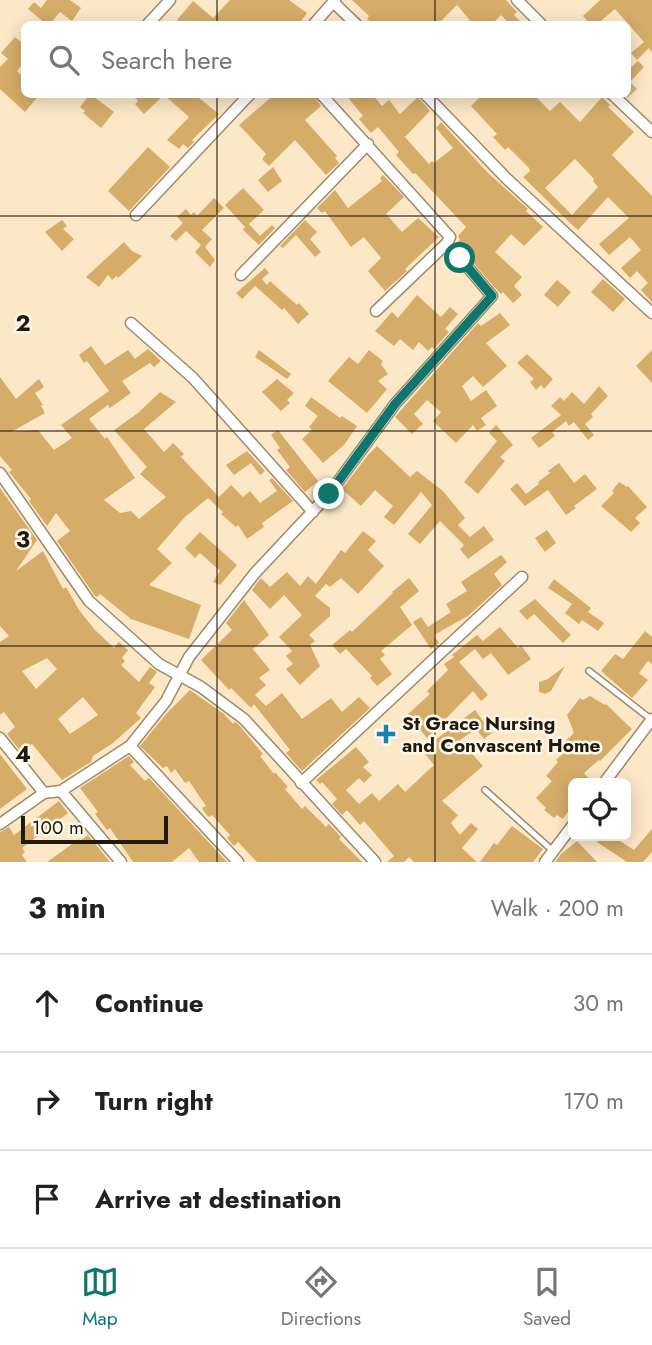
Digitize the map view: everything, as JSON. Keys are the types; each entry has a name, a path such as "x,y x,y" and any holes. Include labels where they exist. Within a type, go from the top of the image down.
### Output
{"street":[{"path":"151,21 170,0"},
{"path":"517,0 538,21"},
{"path":"317,21 334,1 353,21"},
{"path":"136,215 246,98"},
{"path":"325,98 450,237 447,243 376,311"},
{"path":"429,98 506,178 652,313"},
{"path":"616,98 652,132"},
{"path":"241,275 368,144"},
{"path":"0,824 44,793 61,791 130,747 166,701 189,657 255,573 329,494 395,404 492,296 460,258"},
{"path":"131,323 193,378 313,512"},
{"path":"0,474 89,601 159,664 179,673 244,719 375,862"},
{"path":"300,783 522,577"},
{"path":"608,778 652,719"},
{"path":"0,737 44,793"},
{"path":"130,747 238,862"},
{"path":"61,791 121,862"},
{"path":"545,862 568,832"}],"lane":[{"path":"589,671 652,719"},
{"path":"485,790 554,851"}],"building":[{"path":"47,0 70,0 81,8 72,21 60,12 52,21 42,21 28,9 34,2 41,8"},
{"path":"230,0 289,0 307,13 301,21 177,20 193,1 213,18"},
{"path":"352,0 506,0 517,12 514,15 520,21 507,21 501,15 495,21 470,21 457,5 441,21 369,21 367,19 369,16"},
{"path":"600,0 652,0 652,52 649,48 637,60 631,53 644,42 631,27 631,21 626,21 615,9 601,21 587,21 583,16"},
{"path":"15,37 21,42 21,66 17,71 21,75 21,98 37,98 25,112 0,89 0,67 8,59 1,53"},
{"path":"638,61 644,67 631,81 631,67"},
{"path":"631,83 637,89 631,94"},
{"path":"87,98 95,98 114,112 101,128 83,113 85,111 80,107"},
{"path":"135,98 161,98 144,114 135,104 138,101"},
{"path":"167,98 199,98 219,114 192,140 194,142 188,148 183,144 179,149 167,140 189,117"},
{"path":"270,98 316,98 321,106 305,120 337,156 335,158 339,163 326,175 295,140 269,166 262,159 266,154 239,125"},
{"path":"348,98 375,98 382,106 389,100 400,114 419,98 430,111 405,137 429,164 453,148 436,128 441,122 543,227 524,246 511,234 495,252 522,277 514,286 522,295 513,303 503,292 501,294 497,290 456,243 466,227 396,155 399,152 378,127 371,133 359,119 363,116"},
{"path":"479,98 537,98 550,111 560,102 580,122 601,98 610,105 608,107 634,132 612,155 652,196 652,302 641,290 648,283 637,271 630,278 621,268 641,250 630,237 609,255 599,244 629,218 608,197 578,230 523,177 530,171 529,168 508,147 505,150 493,137 497,134 471,106","holes":["575,159 598,187 572,215 545,188"]},
{"path":"148,147 170,167 129,211 108,191"},
{"path":"273,167 282,181 268,192 258,180"},
{"path":"383,175 404,197 386,214 402,232 418,218 439,237 385,291 368,271 381,258 364,237 351,247 325,211 322,213 317,208 335,190 348,208 382,181 380,178"},
{"path":"243,188 264,210 249,224 260,236 272,225 275,228 259,245 243,230 245,227 225,205"},
{"path":"214,198 224,208 202,230 212,239 205,247 215,260 210,267 195,252 201,245 186,231 176,241 170,236 183,223 177,217 186,209 191,215 194,212 197,216"},
{"path":"62,220 67,226 63,229 74,239 62,251 45,232"},
{"path":"305,220 317,232 310,239 321,252 315,257 296,235 283,248 280,246"},
{"path":"124,242 132,251 142,256 118,278 117,276 112,280 108,275 99,287 86,277"},
{"path":"265,268 269,273 262,279 267,285 270,281 309,314 298,324 284,308 282,310 255,286 242,299 236,293"},
{"path":"603,279 625,299 613,312 591,292"},
{"path":"557,280 571,292 558,307 544,295"},
{"path":"417,295 441,317 450,307 458,314 445,329 449,332 434,349 432,347 428,351 419,342 413,350 400,339 394,346 375,331 392,312 398,318"},
{"path":"500,313 510,325 486,343 507,366 483,387 473,376 462,386 471,401 486,390 497,406 481,418 486,425 477,431 473,425 456,443 433,421 441,412 427,400 414,414 423,424 412,434 395,417 478,323 481,326"},
{"path":"91,346 105,365 128,350 135,359 148,349 161,361 154,367 150,363 122,381 131,393 89,419 105,439 107,437 135,478 104,500 120,513 131,511 139,519 166,497 140,474 147,467 114,430 138,413 160,392 176,402 144,429 164,452 173,443 184,454 181,457 219,497 231,485 243,497 250,491 260,503 277,491 269,480 272,478 293,501 262,523 264,527 247,539 238,525 236,527 221,514 223,512 208,498 185,517 157,549 172,563 149,585 201,605 189,639 131,619 100,594 95,596 57,541 70,531 56,513 47,526 29,501 31,499 9,472 12,470 0,456 0,377 16,399 39,379 44,387 35,393 45,413 11,432 38,430 54,450 72,438 61,425 109,391 87,361 84,363 79,355"},
{"path":"259,350 291,374 287,379 255,357"},
{"path":"369,350 383,361 381,364 388,374 378,381 387,389 367,413 328,381 349,357 358,364"},
{"path":"652,350 652,383 636,366"},
{"path":"527,354 553,379 544,389 541,385 536,390 530,382 534,379 517,363"},
{"path":"277,379 294,393 287,400 290,403 281,411 262,392"},
{"path":"599,386 608,396 585,424 594,435 588,440 574,422 569,426 566,421 552,432 555,436 539,448 531,438 561,415 551,406 560,397 564,401 572,392 584,404"},
{"path":"311,397 340,418 342,416 357,426 344,445 323,463 302,439 312,430 309,427 318,416 305,406"},
{"path":"496,425 513,445 500,457 505,461 478,494 464,482 497,441 489,433"},
{"path":"278,430 318,481 305,492 286,470 290,467 277,450 280,448 271,435"},
{"path":"377,446 410,477 417,471 443,491 465,518 458,525 470,537 484,526 494,540 468,559 460,549 464,545 440,521 420,544 408,534 432,505 421,492 394,525 384,517 393,506 375,490 361,506 342,489"},
{"path":"247,451 265,471 260,475 251,463 234,475 226,465"},
{"path":"559,463 574,483 585,474 597,489 566,515 548,490 525,506 510,489 517,483 526,494"},
{"path":"619,482 628,486 647,507 635,518 640,523 631,532 601,506 614,493 612,491"},
{"path":"0,488 37,540 16,571 43,551 63,589 66,587 95,630 114,648 119,642 128,650 121,665 139,682 150,667 157,672 149,683 155,687 136,713 141,718 113,743 93,756 91,762 62,780 32,744 21,752 7,734 15,727 4,712 0,715 0,642 9,636 0,626","holes":["47,658 57,669 36,689 22,671","83,697 98,715 70,734 58,719"]},
{"path":"547,530 556,543 545,552 535,538"},
{"path":"363,531 376,541 368,550 384,566 358,594 341,578 330,587 326,584 315,596 330,608 330,616 309,635 315,641 310,645 320,666 300,685 286,669 293,664 286,656 292,651 279,637 302,615 284,595 270,609 252,590 261,578 270,587 287,572 300,586 308,576 316,584 341,550 345,553"},
{"path":"200,532 237,565 220,585 213,582 220,571 200,553 195,558 185,548"},
{"path":"501,555 507,562 494,574 502,585 468,616 434,635 439,643 431,649 413,622 421,617 428,627 451,612 446,604 467,591 461,582"},
{"path":"409,578 419,591 400,607 412,625 381,651 385,655 380,659 392,674 377,686 370,678 372,676 346,649 340,654 332,645 350,630 352,632"},
{"path":"554,579 591,608 588,612 604,623 598,631 582,620 579,624 565,613 572,604 548,588"},
{"path":"535,599 571,635 563,643 534,614 527,620 519,611"},
{"path":"244,600 269,635 253,649 270,670 259,678 266,685 255,695 266,706 282,693 302,719 331,698 342,712 359,697 370,708 302,771 286,753 290,750 254,704 251,708 231,688 229,690 201,660 232,630 226,623"},
{"path":"500,627 518,648 521,645 531,659 508,675 491,653 483,659 475,649 459,662 488,695 481,701 473,691 427,738 407,715 430,694 427,691 448,670 444,664 454,657 452,655 477,635 483,641"},
{"path":"645,631 652,637 652,664 648,661 639,673 648,680 632,698 601,671 615,654 623,659"},
{"path":"565,666 551,691 545,694 539,692 539,682 548,679"},
{"path":"190,690 224,714 233,724 235,722 239,725 302,809 305,806 326,827 329,824 341,837 339,839 362,862 257,862 238,842 234,846 227,838 230,835 212,815 209,817 205,813 202,808 206,806 189,781 185,783 175,769 171,773 167,766 163,768 140,746"},
{"path":"590,696 606,704 632,729 584,773 588,778 568,778 568,812 563,819 557,815 554,818 536,798 552,781 546,776 558,762 556,760 568,749 563,743 574,733 567,715 580,698 583,700"},
{"path":"475,710 492,733 484,739 476,729 460,740 483,766 442,801 458,815 451,823 460,835 471,823 478,829 462,848 477,862 414,862 409,857 404,862 387,862 394,856 364,821 360,825 347,810 342,815 332,804 337,799 322,782 320,784 316,780 356,747 369,762 363,767 372,775 364,783 359,778 346,790 359,804 372,793 379,801 398,784 405,792 434,765 425,754 434,746 431,743"},
{"path":"0,754 27,789 0,809"},
{"path":"129,756 134,762 130,765 145,781 149,778 227,862 199,862 189,848 172,862 133,862 110,828 107,830 95,814 98,812 80,788"},
{"path":"59,801 68,813 22,848 25,852 22,855 27,862 0,862 0,832 9,827 14,835"},
{"path":"512,826 543,849 533,862 480,862 494,843 497,845"},
{"path":"652,829 652,852 643,862 627,862 597,842 620,841 634,850"},
{"path":"88,835 110,862 47,862 79,839 80,841"},
{"path":"577,841 597,862 555,862"}],"place":[{"name":"St Grace Nursing and Convascent Home","path":"386,734"}],"route":[{"path":"329,494 395,404 492,296 460,258"}]}
